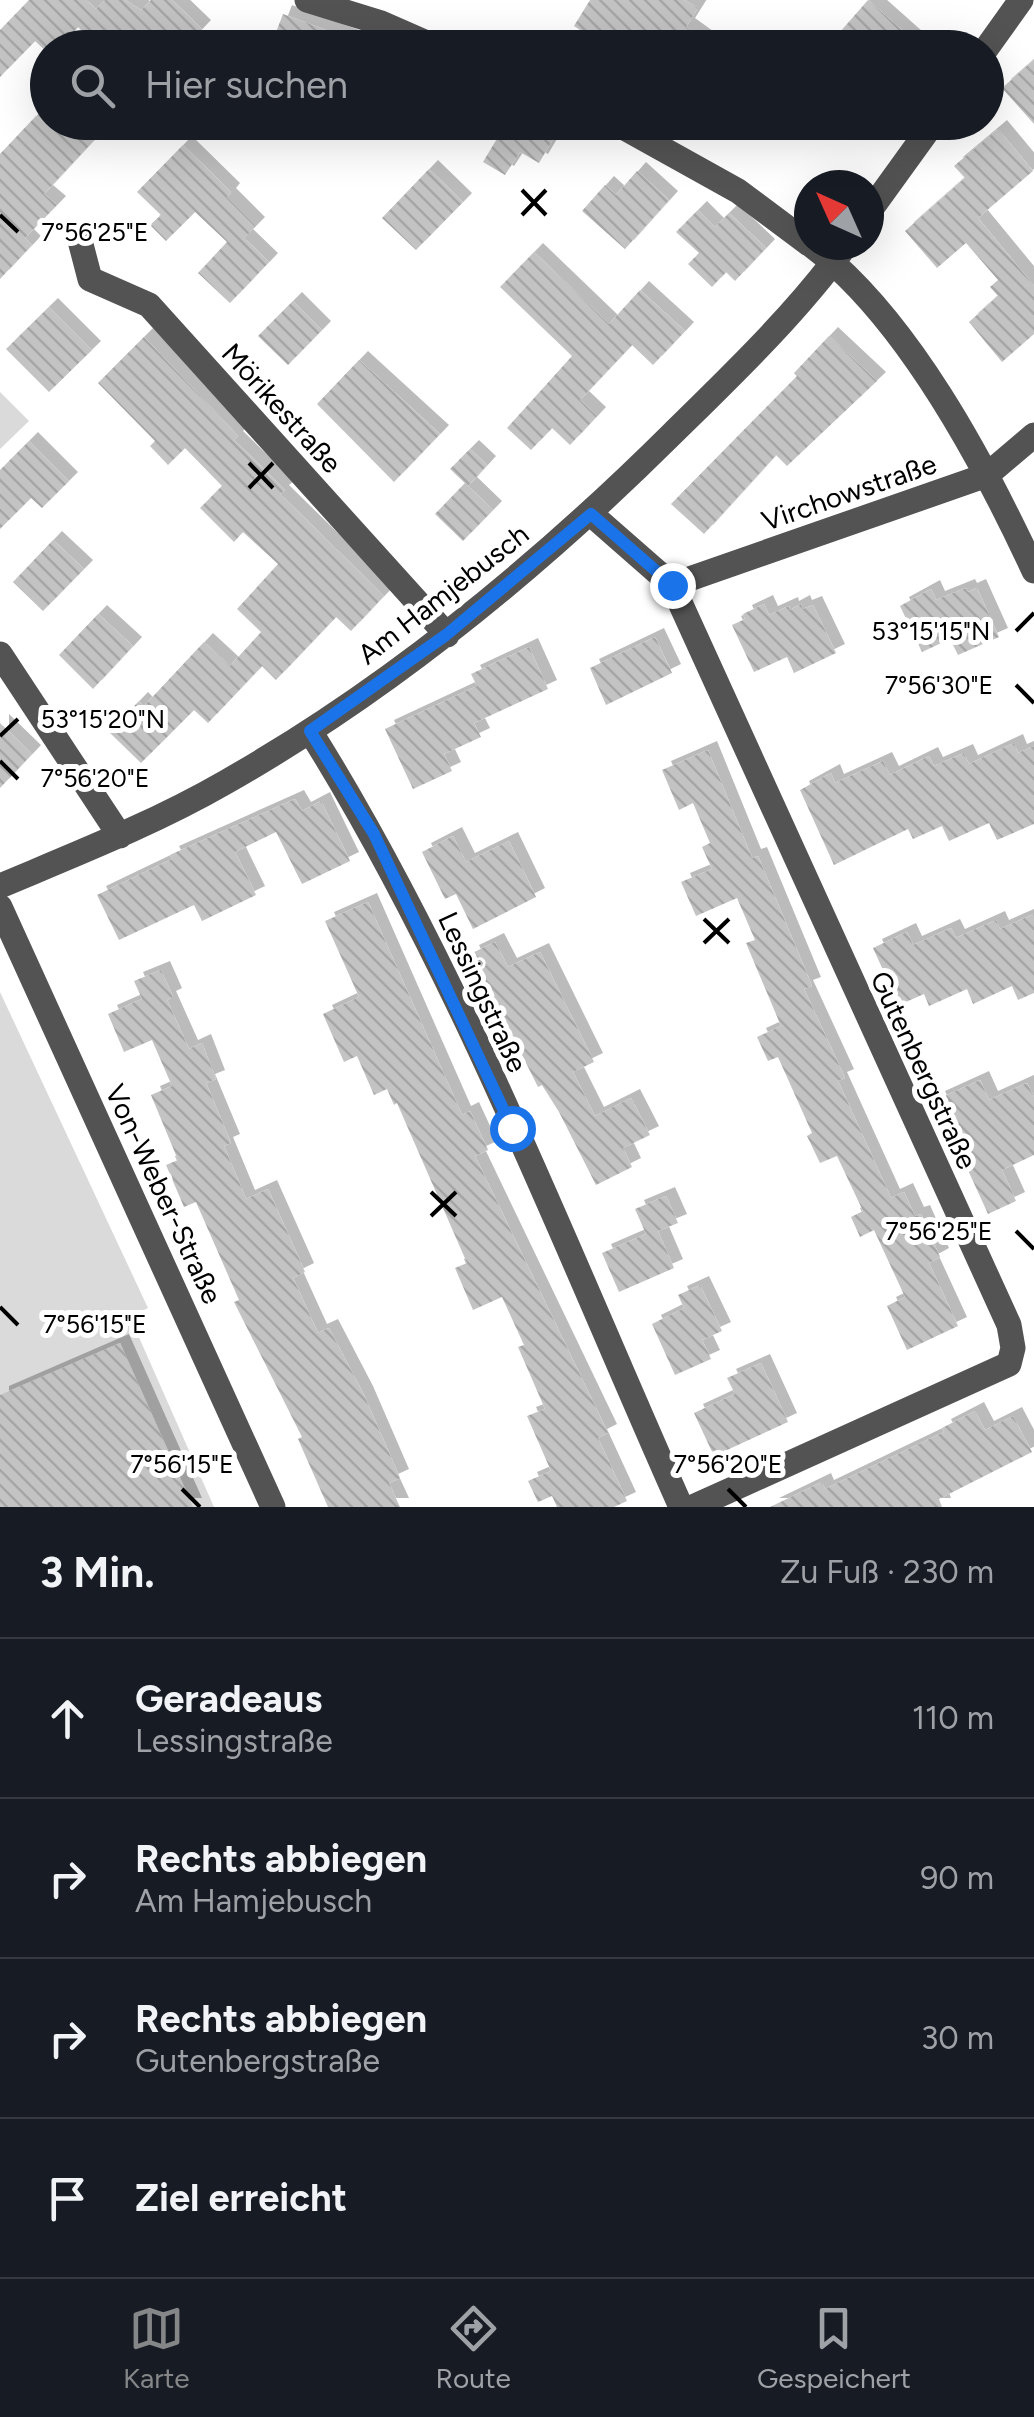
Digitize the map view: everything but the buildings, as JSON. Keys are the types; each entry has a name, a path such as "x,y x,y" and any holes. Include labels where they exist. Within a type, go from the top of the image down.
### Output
{"street":[{"path":"307,0 397,30"},
{"path":"1000,30 1021,0"},
{"path":"646,140 738,191 794,232"},
{"path":"884,191 921,140"},
{"name":"Mörikestraße","path":"78,232 90,280 149,304 446,635"},
{"name":"Am Hamjebusch","path":"0,886 120,836 224,784 310,731 446,635 591,514 701,406 835,260"},
{"path":"844,260 893,326 987,475 1034,571"},
{"name":"Virchowstraße","path":"672,585 987,475 1034,435"},
{"name":"Gutenbergstraße","path":"591,514 672,585 1009,1325 1013,1348 1009,1364 693,1507"},
{"path":"0,654 120,836"},
{"name":"Lessingstraße","path":"310,731 374,834 424,936 681,1507"},
{"name":"Von-Weber-Straße","path":"0,907 273,1507"}],"shaded area":[{"path":"0,392 29,421 0,449"},
{"path":"0,992 148,1308 130,1317 214,1507 0,1507"}],"route":[{"path":"512,1128 374,834 310,731 446,635 591,514 672,585"}]}
